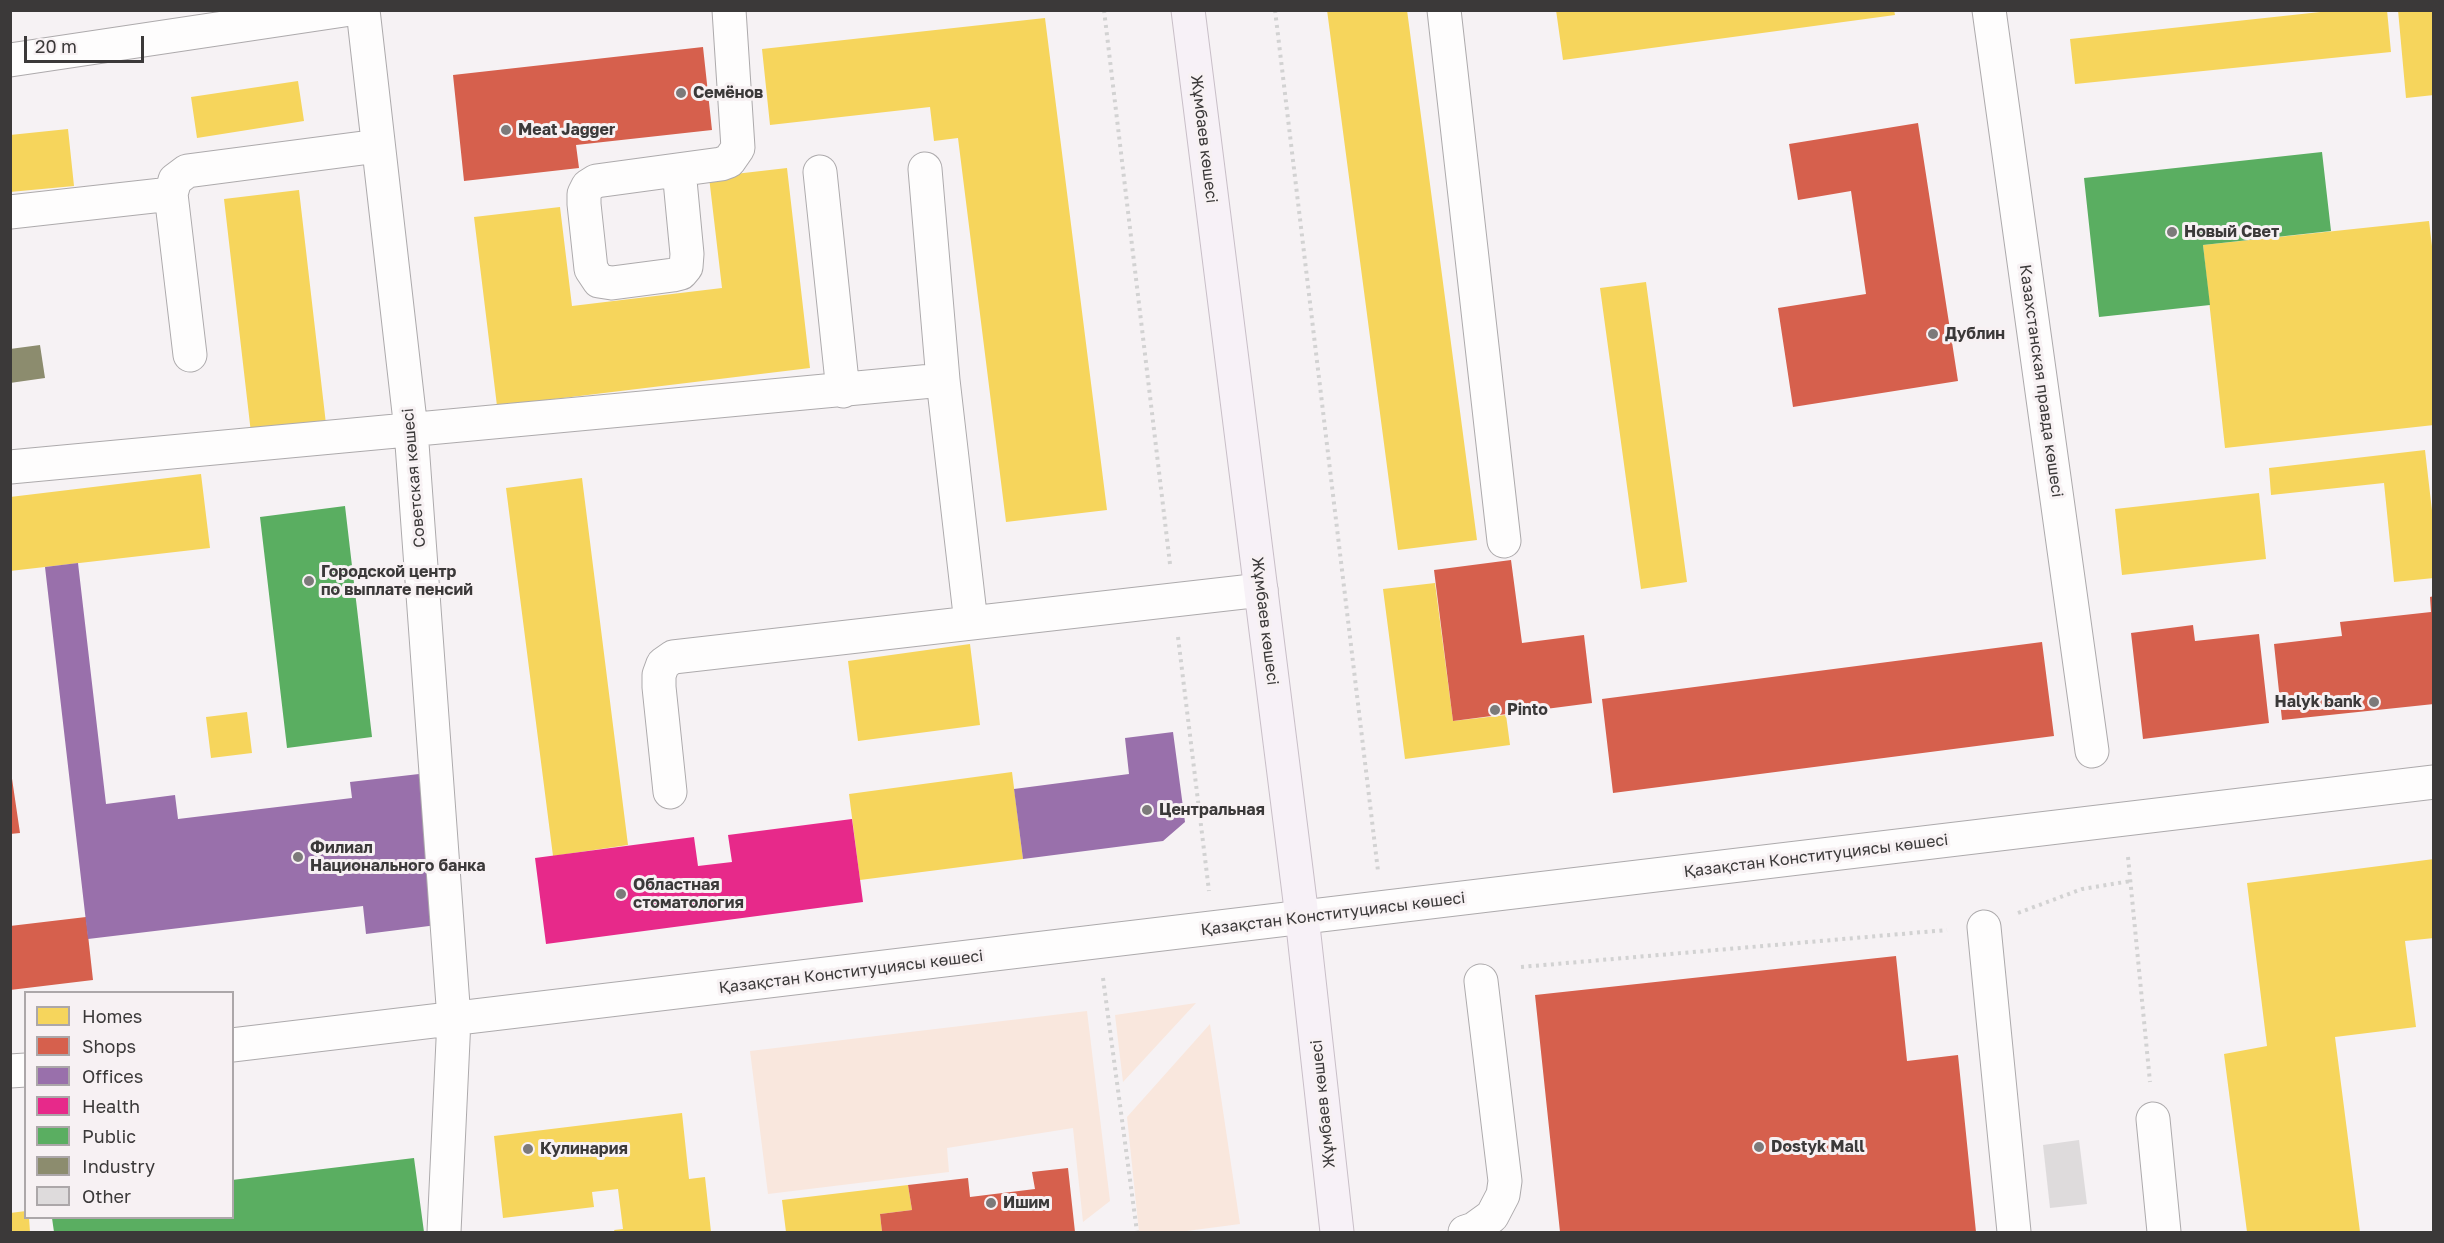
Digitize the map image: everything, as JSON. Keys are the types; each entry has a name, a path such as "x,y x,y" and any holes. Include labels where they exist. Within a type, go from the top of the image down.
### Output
{"main road":[{"name":"Жұмбаев көшесі","path":"1188,10 1302,917 1337,1233"}],"street":[{"path":"10,60 344,10"},
{"name":"Советская көшесі","path":"363,10 411,430 454,1018 444,1233"},
{"path":"679,170 729,161 738,148 729,10"},
{"path":"1444,10 1504,541"},
{"name":"Казахстанская правда көшесі","path":"1989,10 2092,751"},
{"path":"190,355 171,194 175,180 187,171 378,146"},
{"path":"925,169 943,380 971,623"},
{"path":"820,172 843,391"},
{"path":"10,212 171,194"},
{"path":"10,467 943,380"},
{"path":"670,792 659,675 663,664 673,657 1261,590"},
{"name":"Қазақстан Конституциясы көшесі","path":"234,1045 2433,782"},
{"path":"1984,927 2014,1233"},
{"path":"1465,1233 1492,1216 1503,1195 1505,1181 1480,981"},
{"path":"2153,1119 2164,1233"}],"path":[{"path":"1104,10 1214,928"},
{"path":"1275,10 1382,908"},
{"path":"2124,819 2153,1119"},
{"path":"1521,967 1984,927 2082,889 2131,881"},
{"path":"1099,943 1137,1233"}],"shaded area":[{"path":"1196,1003 1123,1082 1115,1015"},
{"path":"1087,1011 1110,1201 1083,1222 1073,1128 947,1148 949,1172 768,1194 750,1051"},
{"path":"1210,1024 1240,1224 1179,1232 1139,1232 1127,1117"}],"building: Homes":[{"path":"1327,10 1407,10 1477,540 1398,550"},
{"path":"1556,10 1894,10 1895,15 1563,60"},
{"path":"2339,10 2387,10 2391,52 2075,84 2070,39"},
{"path":"2398,10 2434,10 2434,95 2406,98"},
{"path":"1045,18 1107,510 1006,522 958,138 934,141 930,107 770,125 762,49"},
{"path":"298,81 304,121 197,138 191,97"},
{"path":"68,129 74,186 10,192 10,135"},
{"path":"787,168 810,368 497,406 474,217 560,207 572,306 722,288 709,177"},
{"path":"299,190 326,424 251,433 224,199"},
{"path":"2429,221 2434,263 2434,425 2225,448 2203,245"},
{"path":"1646,282 1687,582 1641,589 1600,288"},
{"path":"2425,450 2434,528 2434,578 2394,582 2384,483 2271,495 2269,468"},
{"path":"201,474 210,548 10,571 10,497"},
{"path":"582,478 628,845 553,856 506,488"},
{"path":"2259,493 2266,559 2122,575 2115,509"},
{"path":"1435,583 1453,721 1506,715 1510,745 1405,759 1383,589"},
{"path":"970,644 980,725 858,741 848,661"},
{"path":"247,712 252,753 211,758 206,717"},
{"path":"1012,772 1023,859 860,880 849,794"},
{"path":"2434,859 2434,938 2405,941 2416,1027 2335,1037 2360,1232 2247,1232 2224,1054 2267,1046 2247,883"},
{"path":"682,1113 689,1179 705,1177 711,1232 615,1232 614,1230 623,1229 618,1189 592,1192 594,1207 503,1218 494,1136"},
{"path":"908,1185 912,1210 880,1214 882,1232 786,1232 782,1200"},
{"path":"24,1211 24,1219 29,1219 30,1232 10,1232 10,1213"}],"building: Shops":[{"path":"703,47 712,130 576,145 579,168 464,181 453,75"},
{"path":"1918,123 1958,381 1793,407 1778,308 1866,294 1851,191 1798,200 1789,144"},
{"path":"1511,560 1522,643 1584,635 1592,703 1453,721 1434,570"},
{"path":"2434,596 2434,704 2282,720 2274,644 2342,636 2340,622 2431,612 2430,597"},
{"path":"2193,625 2195,641 2259,634 2269,723 2143,739 2131,633"},
{"path":"2042,642 2054,736 1613,793 1602,699"},
{"path":"10,765 20,833 10,834"},
{"path":"86,917 93,980 10,990 10,926"},
{"name":"Dostyk Mall","path":"1896,956 1907,1061 1958,1055 1976,1232 1560,1232 1535,995"},
{"name":"Ишим","path":"1068,1168 1075,1232 882,1232 880,1214 912,1210 908,1185 968,1178 970,1197 1035,1189 1032,1172"}],"building: Offices":[{"path":"78,563 106,804 175,795 178,819 352,798 350,782 419,774 437,925 366,934 363,906 88,939 45,567"},
{"path":"1173,732 1185,822 1163,841 1023,859 1014,789 1129,774 1125,738"}],"building: Health":[{"path":"852,819 863,902 546,944 535,858 694,837 698,866 732,862 728,835"}],"building: Public":[{"path":"2322,152 2331,231 2203,245 2210,305 2099,317 2084,178"},
{"path":"345,506 372,737 287,748 260,517"},
{"path":"414,1158 424,1232 54,1232 52,1219 234,1219 234,1180"}],"building: Industry":[{"path":"40,345 45,378 10,383 10,349"}],"building: Other":[{"path":"2079,1140 2087,1204 2050,1208 2043,1145"}],"place":[{"name":"Семёнов","path":"681,93"},
{"name":"Meat Jagger","path":"506,130"},
{"name":"Новый Свет","path":"2172,232"},
{"name":"Дублин","path":"1933,334"},
{"name":"Городской центр по выплате пенсий","path":"309,581"},
{"name":"Halyk bank","path":"2374,702"},
{"name":"Pinto","path":"1495,710"},
{"name":"Центральная","path":"1147,810"},
{"name":"Филиал Национального банка","path":"298,857"},
{"name":"Областная стоматология","path":"621,894"},
{"name":"Dostyk Mall","path":"1759,1147"},
{"name":"Кулинария","path":"528,1149"},
{"name":"Ишим","path":"991,1203"}]}
